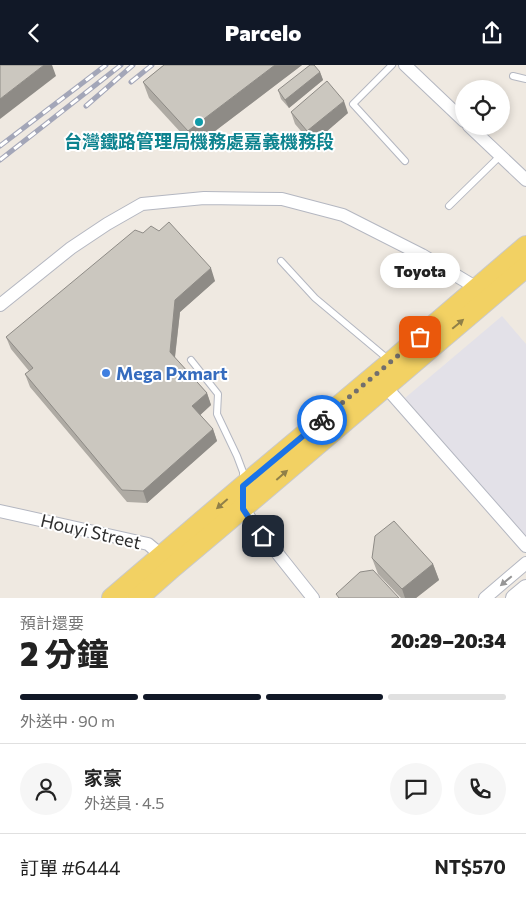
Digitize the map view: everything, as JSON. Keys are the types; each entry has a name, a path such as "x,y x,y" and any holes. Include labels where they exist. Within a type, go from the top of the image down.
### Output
{"main road":[{"path":"138,598 168,561 243,486 526,246"},
{"path":"112,598 243,509 526,267"}],"street":[{"path":"405,65 455,112"},
{"path":"478,135 526,180"},
{"path":"0,305 71,248 106,224 142,204 204,198 282,199 343,215 422,255 477,288"},
{"path":"385,386 526,546"},
{"path":"243,486 243,509 313,598"},
{"name":"Houyi Street","path":"0,511 148,544 168,561"},
{"path":"485,598 526,563"},
{"path":"514,598 526,588"}],"lane":[{"path":"392,65 353,104 405,161"},
{"path":"513,76 526,79"},
{"path":"449,206 500,156"},
{"path":"281,261 315,298 391,362"},
{"path":"191,360 218,394 217,413 243,472 243,486"}],"shaded area":[{"path":"502,316 526,344 526,539 405,398"}],"building":[{"path":"0,65 44,65 0,99"},
{"name":"台灣鐵路管理局機務處嘉義機務段","path":"164,65 275,65 188,131 143,82"},
{"path":"310,65 314,65 320,72 285,100 278,90"},
{"path":"327,81 344,101 307,131 291,112"},
{"name":"Mega Pxmart","path":"169,222 211,268 175,300 170,352 207,393 192,406 213,429 143,491 122,490 25,374 33,368 6,337 135,230 143,233 151,226 159,231"},
{"path":"394,521 433,564 402,589 372,558 375,536"},
{"path":"373,570 399,598 339,598 336,594 360,572"}],"railway":[{"path":"0,146 106,65"},
{"path":"0,160 121,65"},
{"path":"86,106 133,65"},
{"path":"131,82 152,65"}],"way so far":[{"path":"322,420 420,337"}],"place":[{"name":"台灣鐵路管理局機務處嘉義機務段","path":"199,122"},
{"name":"Toyota","path":"420,337"},
{"name":"Mega Pxmart","path":"106,373"}],"route":[{"path":"263,536 243,509 243,486 322,420"}]}
